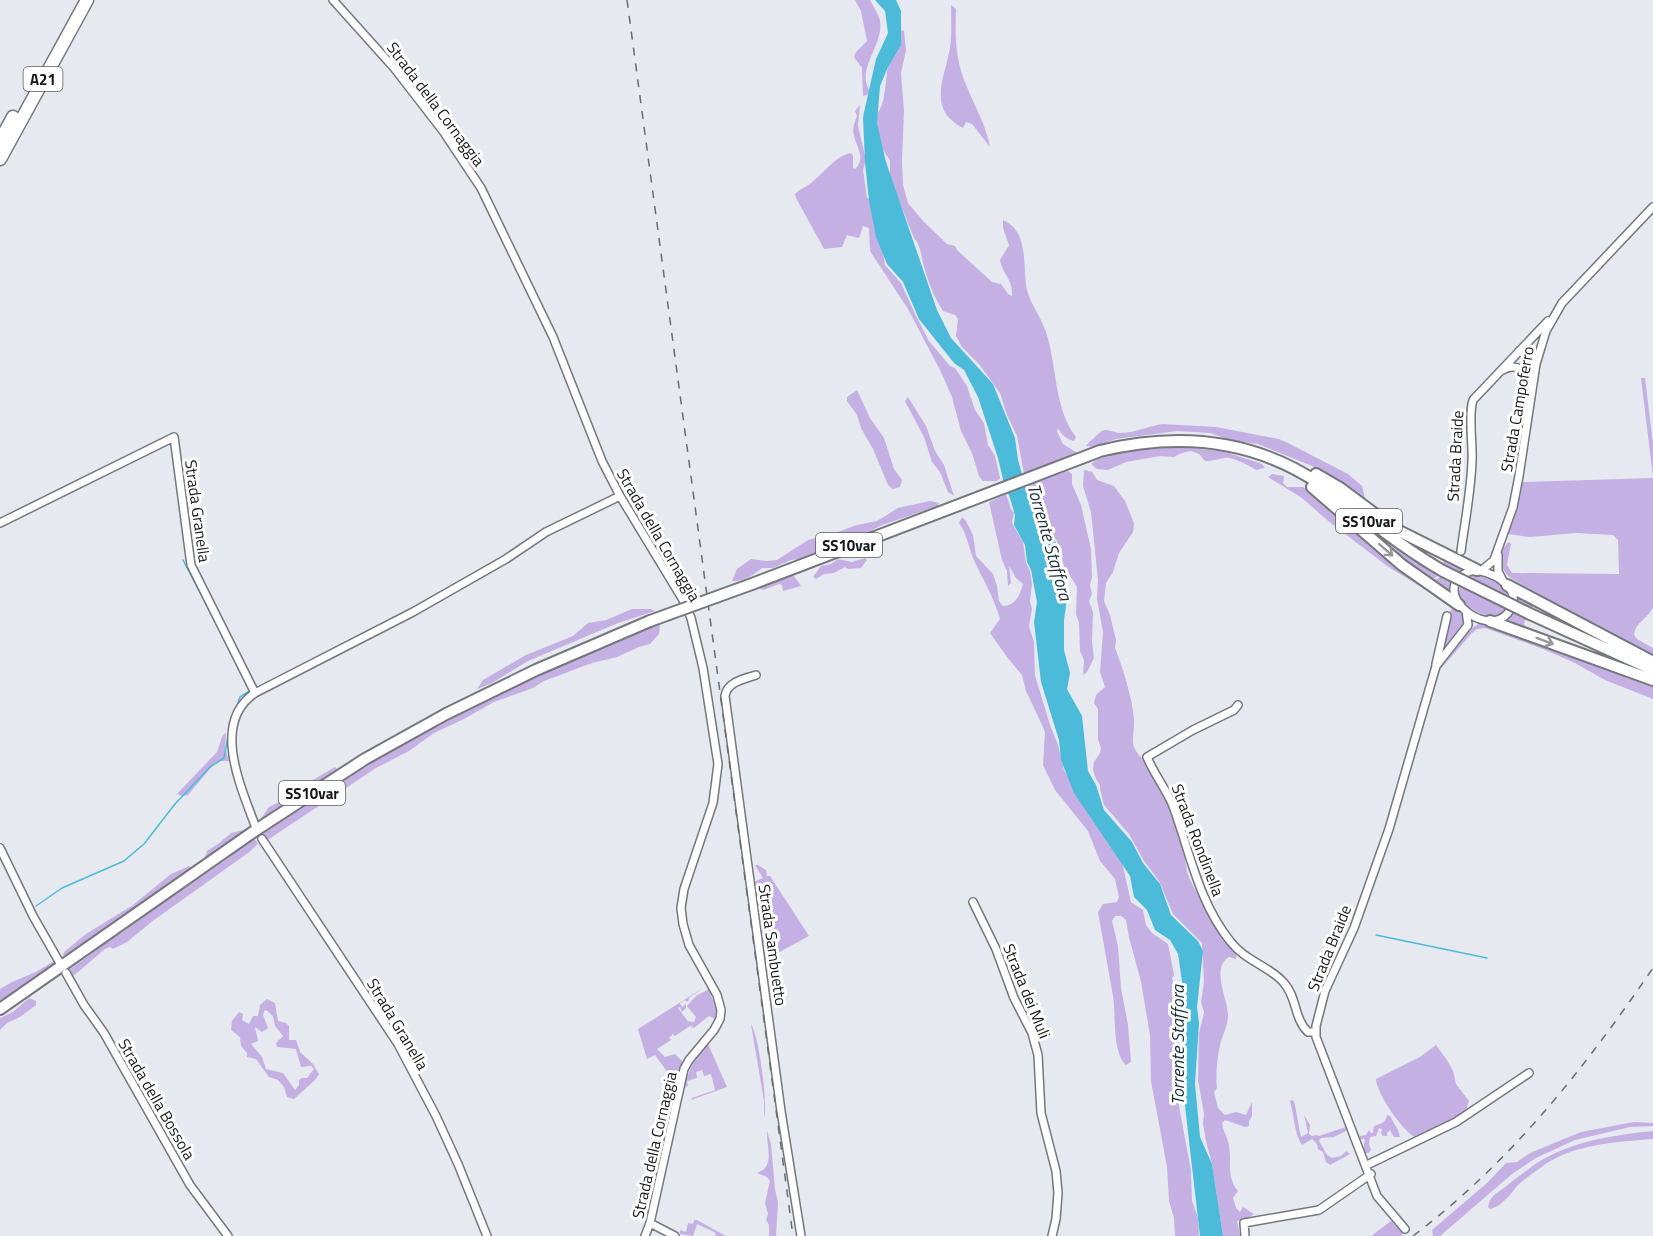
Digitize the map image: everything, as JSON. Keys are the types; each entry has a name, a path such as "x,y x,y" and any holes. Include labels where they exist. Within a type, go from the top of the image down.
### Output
{"highway":[{"name":"A21","path":"0,141 78,0"},
{"name":"A21","path":"0,159 87,0"},
{"name":"SS10var","path":"0,1010 256,830 365,759 456,709 536,669 650,621 1100,451 1133,443 1158,440 1197,440 1218,443 1256,453 1295,470 1443,572 1653,670"},
{"path":"1295,470 1308,470 1330,482 1395,529 1479,570"},
{"path":"1295,470 1301,479 1402,565 1462,608"},
{"path":"1505,583 1653,662"},
{"path":"1487,620 1653,680"}],"street":[{"name":"Strada della Cornaggia","path":"333,0 395,69 443,131 481,188 553,337 595,445 620,496 688,610 703,668 718,764 713,803 684,889 681,908 689,945 719,1001 720,1019 714,1030 688,1060 684,1070 650,1223 645,1236"},
{"name":"Strada Campoferro","path":"1500,547 1519,476 1536,364 1541,344 1554,315 1562,303 1653,207"},
{"name":"Strada Braide","path":"1461,551 1472,465 1471,406 1473,400 1554,315"},
{"path":"1519,351 1529,354 1536,364"},
{"path":"1498,373 1509,367 1520,368 1529,374 1532,389"},
{"name":"Strada Granella","path":"0,523 174,437 190,565 255,693"},
{"path":"256,828 238,780 232,748 237,714 242,704 255,693 413,612 506,559 546,532 620,496"},
{"path":"1500,547 1498,571 1512,594 1511,608 1504,616 1487,620 1462,608 1454,596 1457,581 1464,573 1479,570 1494,560 1500,547"},
{"path":"1479,570 1505,583"},
{"name":"Strada Braide","path":"1436,666 1468,625 1462,608"},
{"name":"Strada Braide","path":"1315,1032 1325,991 1354,928 1389,829 1436,666 1447,616"},
{"name":"Strada Braide","path":"1462,632 1487,620"},
{"name":"Strada Sambuetto","path":"756,675 731,685 726,690 725,696 801,1236"},
{"name":"Strada Rondinella","path":"1238,705 1234,710 1193,730 1147,757 1172,803 1198,886 1220,926 1230,942 1245,957 1285,983 1302,1025 1308,1032 1315,1032"},
{"name":"Strada Granella","path":"262,839 398,1044 440,1126 487,1236"},
{"path":"0,848 33,916 61,965"},
{"name":"Strada dei Muli","path":"973,902 996,949 1014,998 1032,1033 1038,1055 1041,1113 1056,1171 1058,1193 1052,1236"},
{"name":"Strada della Bossola","path":"66,973 84,1005 104,1033 190,1185 228,1236"},
{"path":"1315,1032 1380,1201 1405,1229"},
{"path":"1367,1165 1456,1122 1529,1073"},
{"path":"1245,1236 1244,1223 1319,1210 1371,1174"},
{"path":"650,1223 675,1236"}],"shaded area":[{"path":"855,0 870,0 880,21 878,39 866,75 866,83 870,91 863,96 862,68 854,57 867,41 861,11"},
{"path":"951,5 956,9 956,38 960,67 990,147 972,124 966,122 963,128 952,120 941,103 942,82 951,43"},
{"path":"901,30 904,31 906,50 901,73 904,111 902,161 903,185 908,203 947,244 955,246 992,282 1001,284 1012,296 1011,285 1000,260 1009,245 1003,228 1003,220 1012,226 1021,241 1027,290 1046,332 1060,400 1069,426 1076,437 1074,441 1064,436 1058,428 1057,431 1063,444 1079,454 1028,473 1024,473 1017,436 1000,393 979,364 962,347 956,336 958,319 955,315 943,311 932,291 919,245 914,238 890,178 890,161 877,136 875,123 883,101 890,53 896,36"},
{"path":"860,105 858,126 866,160 863,170 867,198 875,201 885,265 901,283 929,341 950,366 955,368 967,386 975,410 984,423 988,445 995,456 1000,478 997,481 983,481 979,476 941,372 908,309 870,251 869,228 863,226 859,238 847,235 842,247 824,249 796,198 795,194 845,155 851,153 853,156 853,168 855,169 858,165 860,153 853,131 857,116 855,111"},
{"path":"1641,378 1645,378 1653,444 1653,477"},
{"path":"857,390 870,418 884,438 894,469 902,480 900,487 893,489 888,485 857,415 847,401 847,397"},
{"path":"908,397 926,426 935,451 944,465 954,496 948,492 940,472 932,462 924,437 905,401"},
{"path":"1162,424 1216,427 1279,439 1348,474 1362,486 1366,502 1405,527 1457,554 1410,534 1312,466 1258,444 1230,440 1210,433 1177,431 1116,439 1094,447 1086,446 1104,430 1125,433"},
{"path":"1174,446 1226,452 1262,464 1265,468 1256,470 1232,458 1205,461 1199,454 1191,451 1174,457 1160,456 1126,462 1108,470 1097,469 1091,464 1098,459 1148,447"},
{"path":"1084,470 1092,472 1097,480 1114,486 1125,501 1134,523 1133,532 1119,553 1113,572 1106,583 1104,601 1110,615 1116,640 1115,648 1131,702 1134,719 1134,747 1147,765 1176,818 1187,871 1194,887 1217,926 1237,952 1236,959 1229,957 1221,968 1221,984 1228,1018 1220,1045 1217,1088 1214,1092 1218,1108 1225,1115 1236,1112 1246,1115 1252,1102 1249,1126 1245,1127 1225,1120 1222,1123 1228,1140 1232,1180 1238,1191 1233,1198 1236,1208 1240,1212 1243,1207 1254,1214 1237,1221 1240,1236 1223,1236 1212,1164 1203,1124 1204,1114 1198,1080 1199,1034 1204,1012 1201,1002 1204,982 1202,943 1173,914 1159,881 1144,861 1129,834 1104,805 1100,785 1093,770 1101,748 1098,739 1098,709 1094,703 1096,695 1105,687 1100,672 1103,632 1097,599 1098,580 1091,512 1083,486"},
{"path":"1068,471 1072,474 1072,484 1081,505 1091,549 1092,594 1089,601 1093,612 1094,658 1083,675 1084,660 1080,651 1079,623 1076,614 1077,587 1064,566 1057,540 1049,534 1031,498 1028,484"},
{"path":"1272,474 1284,476 1283,483 1287,487 1306,489 1446,602 1387,566 1302,498 1268,477"},
{"path":"1653,478 1653,607 1637,627 1634,635 1653,648 1653,657 1512,579 1504,571 1501,555 1509,542 1511,544 1507,565 1512,573 1619,574 1618,540 1613,535 1576,533 1530,537 1508,534 1522,484 1523,482"},
{"path":"1324,493 1394,548 1438,576 1431,580 1408,566"},
{"path":"1006,494 1014,513 1012,523 1023,542 1026,563 1030,571 1032,609 1029,626 1034,642 1035,675 1064,770 1122,862 1131,902 1143,910 1146,925 1152,933 1168,944 1174,975 1172,978 1177,994 1180,1044 1179,1106 1191,1171 1192,1201 1198,1218 1199,1236 1175,1236 1174,1218 1169,1201 1167,1167 1151,1081 1150,1035 1141,982 1126,920 1121,916 1115,916 1112,921 1118,946 1131,1062 1126,1065 1118,1052 1113,996 1098,912 1103,904 1117,902 1119,897 1115,879 1100,861 1088,831 1055,790 1043,765 1045,732 1026,691 1022,675 990,633 1000,619 959,523 962,517 966,521 973,535 976,556 993,574 999,601 1003,606 1011,604 1019,596 1023,584 1016,578 1009,566 1011,583 1008,586 1007,571 1002,560 989,502"},
{"path":"930,501 939,503 938,506 882,525 859,537 824,547 807,558 791,560 773,568 762,568 748,578 732,581 737,569 751,559 777,560 808,540 877,521 898,508"},
{"path":"865,558 867,560 861,568 848,569 845,567 816,579 813,577 821,566 831,564 838,559 852,562"},
{"path":"1445,558 1467,567 1454,579 1451,597 1429,582 1441,577 1445,569 1443,561"},
{"path":"1480,574 1497,582 1507,592 1508,605 1498,615 1485,615 1471,609 1460,600 1459,590 1463,581 1470,576"},
{"path":"794,576 801,586 783,591 782,585 779,584 764,590 757,588 774,580"},
{"path":"1515,590 1536,605 1528,610 1524,624 1527,629 1502,623 1513,608"},
{"path":"1454,606 1466,621 1442,651 1448,614"},
{"path":"632,609 655,611 618,623 528,661 492,683 477,689 483,680 526,655 573,636 588,623 606,620"},
{"path":"1481,623 1653,684 1653,699 1605,680 1543,649 1485,628 1477,629 1472,633 1438,672 1436,671 1462,637"},
{"path":"660,625 659,634 650,644 617,657 592,663 494,702 434,733 409,751 376,768 269,839 267,840 262,832 346,776 437,723 514,685 651,626"},
{"path":"226,732 225,747 229,761 219,761 214,764 188,795 177,794 217,752"},
{"path":"335,767 337,769 262,821 260,820 269,807"},
{"path":"250,829 204,860 207,851 231,833"},
{"path":"254,838 258,844 248,853 127,942 113,949 110,947 105,949 71,978 67,972 100,945 123,932"},
{"path":"755,865 766,870 767,876 770,876 809,936 765,960 754,882 763,878"},
{"path":"189,866 191,871 71,955 63,955 86,934 133,905 171,874"},
{"path":"54,961 57,962 55,966 0,1004 0,989"},
{"path":"703,988 689,998 688,1002 685,1000 680,1003 682,1007 686,1004 682,1012 680,1007 678,1008 689,1023 688,1021 694,1022 696,1017 687,1006 696,996 709,989 716,1010 715,1019 709,1016 694,1028 691,1025 693,1029 690,1026 675,1036 673,1034 669,1038 671,1040 657,1049 665,1057 675,1054 683,1062 677,1080 674,1081 655,1055 647,1059 638,1029"},
{"path":"29,998 36,1001 36,1005 0,1030 0,1018 13,1012"},
{"path":"267,999 275,1003 278,1021 289,1026 289,1040 296,1040 300,1052 313,1064 319,1074 294,1099 287,1097 284,1087 278,1080 269,1077 256,1059 247,1057 247,1053 241,1046 240,1037 231,1030 232,1021 239,1012 243,1014 242,1020 249,1024 253,1016 258,1016 260,1005","holes":["266,1010 273,1016 275,1026 283,1036 276,1043 277,1047 296,1049 301,1067 311,1066 314,1069 307,1078 299,1080 299,1085 295,1090 283,1073 266,1069 262,1057 251,1044 258,1041 255,1027 262,1032 268,1028 263,1015 264,1011"]},
{"path":"751,1024 762,1070 765,1099 764,1118 764,1101"},
{"path":"708,1044 727,1087 691,1100 715,1090 711,1074 704,1076 702,1070 696,1072 697,1078 687,1081 688,1086 683,1087 693,1063"},
{"path":"1436,1045 1453,1071 1456,1084 1469,1101 1466,1110 1436,1130 1425,1131 1418,1138 1399,1123 1381,1094 1376,1079 1420,1057"},
{"path":"1292,1100 1301,1137 1308,1133 1304,1115 1310,1125 1309,1134 1312,1136 1346,1127 1346,1131 1334,1137 1321,1138 1319,1141 1327,1155 1332,1158 1341,1156 1346,1151 1350,1154 1330,1165 1312,1139 1302,1145 1296,1129 1290,1101"},
{"path":"1387,1115 1390,1116 1400,1137 1394,1137 1390,1130 1387,1136 1383,1136 1382,1129 1379,1128 1376,1136 1370,1137 1371,1150 1365,1153 1363,1151 1365,1140 1359,1139 1360,1136 1366,1135 1369,1130 1373,1133 1374,1126 1384,1121"},
{"path":"1634,1122 1653,1123 1653,1126 1630,1127 1575,1140 1536,1158 1512,1174 1440,1236 1433,1236 1432,1230 1487,1183 1506,1163 1517,1162 1530,1153 1581,1132"},
{"path":"767,1131 771,1144 778,1203 776,1236 769,1236 769,1225 766,1220 768,1214 765,1203 770,1181 767,1177 757,1173 763,1170 768,1161"},
{"path":"1653,1131 1653,1139 1593,1146 1564,1154 1525,1179 1498,1205 1490,1209 1488,1207 1494,1195 1534,1165 1566,1148 1595,1140"},
{"path":"694,1220 726,1236 715,1236 716,1233 697,1224 693,1236 680,1234 680,1230 686,1232 688,1223 693,1224"},
{"path":"1391,1221 1403,1233 1401,1236 1371,1236"}],"water":[{"name":"Torrente Staffora","path":"875,0 896,0 901,11 901,45 880,86 877,123 886,162 937,310 951,338 993,384 1015,438 1018,460 1030,502 1045,534 1055,540 1068,591 1064,620 1064,650 1070,673 1067,689 1082,716 1088,771 1096,785 1104,810 1132,842 1143,863 1160,884 1171,915 1198,941 1203,951 1197,1007 1199,1023 1195,1084 1200,1137 1212,1164 1223,1236 1200,1236 1185,1106 1185,1002 1178,954 1170,940 1155,930 1147,910 1134,897 1130,876 1074,793 1061,760 1059,740 1041,682 1034,622 1037,602 1025,545 1014,525 1015,515 978,397 964,370 954,363 919,319 903,282 887,264 876,237 869,201 863,117 876,59 888,33 885,11"}],"waterway":[{"path":"183,560 216,623"},
{"path":"235,712 240,697 251,690"},
{"path":"36,906 62,888 124,861 144,844 175,804 210,767 224,758 230,725"},
{"path":"1376,935 1487,958"}],"railway":[{"path":"627,0 793,1236"},
{"path":"1413,1236 1482,1177 1544,1112 1600,1042 1653,968"}]}
